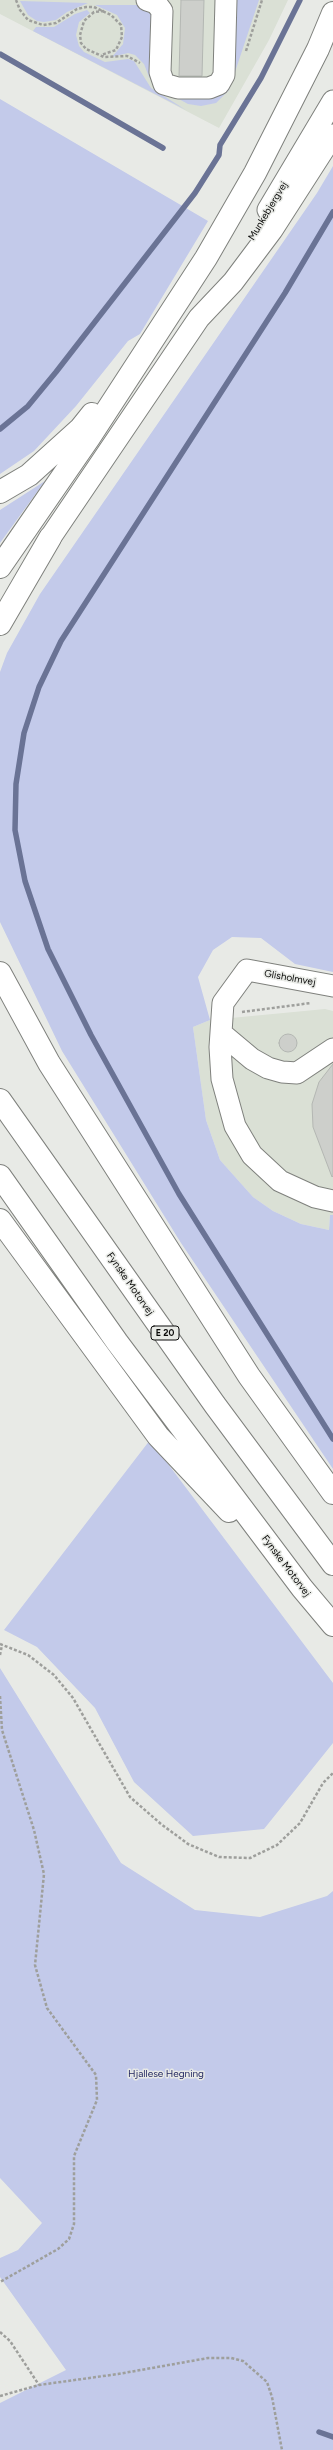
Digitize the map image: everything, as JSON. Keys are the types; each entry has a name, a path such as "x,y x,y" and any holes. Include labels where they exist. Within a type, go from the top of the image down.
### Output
{"highway":[{"path":"0,567 89,438 206,258 255,173 318,49 333,13"},
{"path":"0,492 29,475 80,429 153,340"},
{"path":"0,609 50,538"},
{"path":"0,624 50,538"},
{"path":"0,973 53,1069 249,1376 333,1493"},
{"name":"Fynske Motorvej","path":"0,1100 215,1405 333,1564"},
{"name":"Fynske Motorvej","path":"0,1176 117,1342 302,1588 333,1625"},
{"path":"0,1220 158,1436 302,1588"}],"street":[{"path":"147,0 156,3 162,11 161,78 164,84 171,87 201,88 216,86 224,75 226,0"},
{"name":"Munkebjergvej","path":"200,318 244,249 333,101"},
{"path":"50,538 200,318 233,282 272,230 333,134"},
{"name":"Glisholmvej","path":"221,1024 223,1003 247,970 333,986"},
{"path":"221,1024 252,1059 268,1068 282,1072 297,1073 333,1049"},
{"path":"221,1024 222,1079 235,1126 252,1155 280,1181 315,1197 333,1201"}],"path":[{"path":"16,0 20,10 28,20 43,25 56,23 77,9 86,7 94,7 111,15 121,25 121,41 112,53 99,56"},
{"path":"221,1024 318,1003"},
{"path":"0,1655 1,1644 28,1655 54,1675 73,1698 130,1796 161,1824 188,1844 219,1856 250,1858 277,1845 300,1823 323,1783 333,1773"},
{"path":"0,1696 2,1730 34,1830 44,1874 35,1965 47,2008 96,2075 97,2100 74,2156 74,2224 69,2239 58,2249 0,2282"},
{"path":"0,2332 10,2341 40,2385"},
{"path":"0,2396 40,2385 118,2374 208,2358 231,2358 243,2361 267,2382 272,2397 282,2450"}],"shaded area":[{"path":"0,0 288,0 269,40 219,128 0,14"},
{"path":"325,1009 333,1011 333,1215 330,1215 329,1230 301,1224 273,1211 253,1197 220,1160 206,1120 193,1027 210,1020"}],"green space":[{"path":"232,0 259,0 229,90 216,103 201,106 188,104 162,90 149,77 144,64 135,55 128,53 112,57 123,44 125,28 117,15 95,5 142,5 152,7 156,75 213,94"},
{"path":"20,1 88,3 67,12 56,20 44,22 37,21 28,15"},
{"path":"87,10 90,13 79,22 76,35 79,46 84,52 105,62 128,59 134,61 151,88 186,110 33,31 36,27 54,27 75,14"},
{"path":"0,99 208,221 140,334 128,341 76,406 34,451 0,474"},
{"path":"333,166 333,972 295,964 261,938 232,937 213,950 198,977 210,1020 193,1027 206,1120 220,1160 253,1197 273,1211 301,1224 329,1230 330,1215 333,1215 333,1469 181,1243 62,1051 0,922 0,672 7,653 40,594 317,193"},
{"path":"45,481 0,543 0,510"},
{"path":"150,1440 333,1683 333,1743 264,1829 193,1836 134,1782 95,1708 37,1647 4,1630"},
{"name":"Hjallese Hegning","path":"0,1668 121,1863 195,1910 260,1917 327,1896 333,1891 333,2450 0,2450 0,2403 66,2370 0,2277 0,2258 18,2250 42,2223 0,2178"}],"building":[{"path":"181,0 204,0 202,76 179,76"},
{"path":"288,1034 294,1037 297,1043 294,1049 288,1052 282,1049 279,1043 282,1037"},
{"path":"333,1064 332,1177 313,1127 312,1104 319,1082"}],"waterway":[{"path":"0,429 28,406 195,193 219,155 220,145 261,78 300,0"},
{"path":"0,54 163,148"},
{"path":"333,212 285,293 61,641 39,687 24,733 16,784 15,830 25,881 48,949 91,1035 179,1194 333,1439"},
{"path":"319,2432 333,2437"}]}
